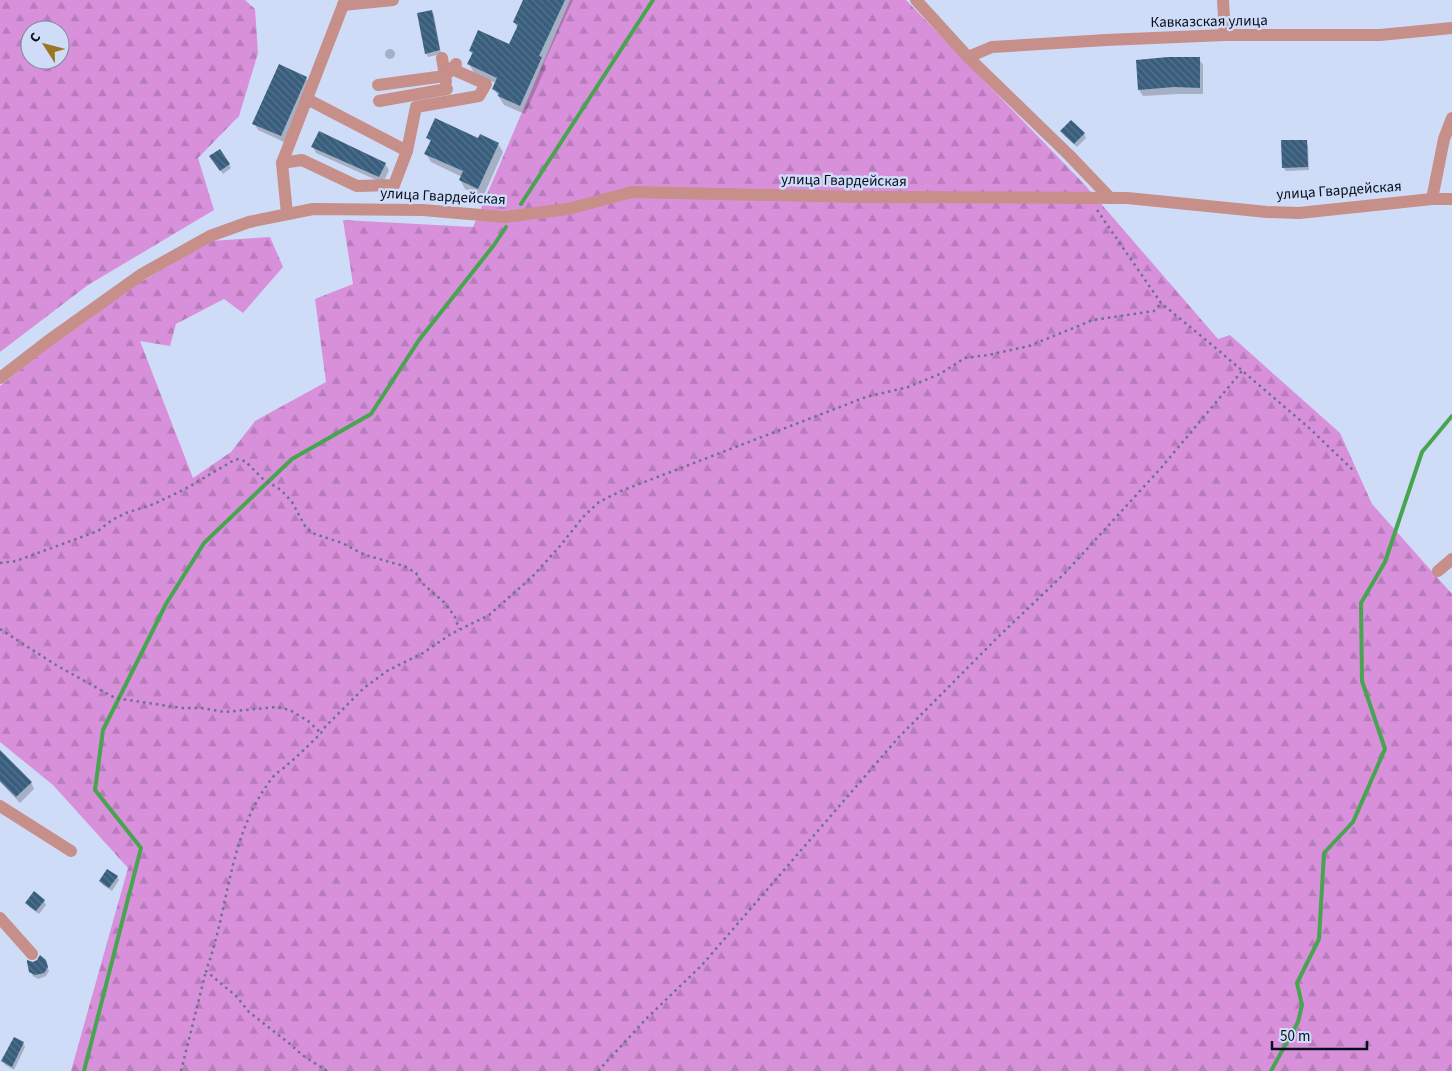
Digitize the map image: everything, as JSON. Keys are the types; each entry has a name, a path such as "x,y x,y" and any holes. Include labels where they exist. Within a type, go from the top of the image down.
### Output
{"street":[{"path":"287,214 282,163 344,3 393,0"},
{"path":"916,0 968,57 1070,156 1110,198"},
{"path":"1223,0 1225,35"},
{"name":"Кавказская улица","path":"968,57 992,47 1106,40 1225,35 1380,35 1452,28"},
{"path":"379,101 417,100 448,95 479,96 486,84 451,70 442,58"},
{"path":"378,85 415,80 451,70"},
{"path":"448,95 451,70"},
{"path":"282,163 302,160 357,186 394,185 407,151 417,100 415,80"},
{"path":"307,99 407,151"},
{"path":"1432,199 1444,139 1452,118"},
{"name":"улица Гвардейская","path":"0,378 48,340 142,274 210,236 249,222 313,209 422,210 504,217 568,209 632,192 859,197 1127,198 1266,212 1299,213 1432,199 1452,199"},
{"path":"1438,571 1452,559"},
{"path":"0,806 71,851"},
{"path":"0,918 32,954"}],"path":[{"path":"1089,198 1161,303 1308,427 1353,470"},
{"path":"181,1071 220,922 237,848 246,822 274,775 321,733 364,688 388,671 489,615 532,577 583,517 599,502 621,491 866,397 908,387 940,374 965,358 1029,346 1093,320 1154,311 1161,303"},
{"path":"598,1071 646,1019 702,965 898,738 996,638 1065,574 1161,468 1242,371"},
{"path":"0,563 16,560 98,531 112,520 126,513 154,504 185,489 236,459 245,461 262,478 281,490 292,502 305,526 312,533 342,543 365,555 404,566 416,573 422,583 445,602 455,617 460,630"},
{"path":"0,629 56,666 115,698 225,712 276,707 290,710 321,733"},
{"path":"206,970 236,996 248,1012 302,1055 327,1071"}],"green space":[{"path":"0,0 245,0 255,9 258,53 239,116 198,158 214,210 88,285 0,352"},
{"path":"570,0 906,0 1084,184 1218,339 1230,335 1340,433 1372,504 1452,594 1452,1071 71,1071 128,868 53,785 0,742 0,386 48,348 139,283 211,241 270,237 283,267 243,313 224,299 176,324 170,346 140,341 193,478 231,452 255,421 326,382 315,299 353,284 343,220 473,227"}],"building":[{"path":"523,0 565,0 539,56 542,57 520,106 498,96 499,93 492,89 497,78 467,64 473,52 469,51 478,30 509,44 518,25 513,22"},
{"path":"432,10 440,50 425,54 417,13"},
{"path":"1200,57 1200,88 1174,87 1138,90 1136,60"},
{"path":"279,64 307,77 281,136 252,124"},
{"path":"435,118 478,138 480,134 499,143 478,189 459,180 463,171 424,154 431,140 426,138"},
{"path":"1071,120 1085,133 1074,144 1060,131"},
{"path":"319,131 386,163 379,177 311,147"},
{"path":"1281,140 1307,140 1308,167 1282,168"},
{"path":"220,149 230,164 220,171 209,156"},
{"path":"0,750 32,782 16,797 0,781"},
{"path":"107,869 118,876 109,888 99,881"},
{"path":"34,891 45,900 36,911 25,903"},
{"path":"40,955 46,960 48,967 44,973 35,975 29,972 27,960 33,962"},
{"path":"14,1037 24,1042 12,1067 1,1061"}],"waterway":[{"path":"521,204 653,0"},
{"path":"84,1071 141,848 95,790 103,730 166,604 204,543 292,459 371,414 419,340 506,227"},
{"path":"1271,1071 1298,1022 1302,1005 1297,983 1319,939 1324,853 1353,822 1385,749 1362,681 1361,603 1385,562 1422,452 1452,416"}]}
